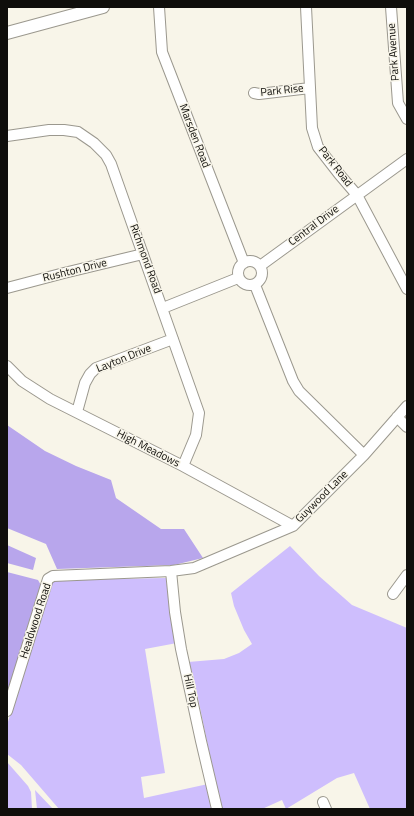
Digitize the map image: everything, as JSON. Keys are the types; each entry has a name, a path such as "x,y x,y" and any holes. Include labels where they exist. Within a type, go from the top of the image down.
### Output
{"street":[{"path":"7,33 103,7"},
{"name":"Marsden Road","path":"158,7 162,52 244,263"},
{"name":"Park Road","path":"306,7 312,128 318,146 357,195 407,289"},
{"name":"Park Avenue","path":"391,7 398,103 407,119"},
{"name":"Park Rise","path":"254,93 260,94 310,88"},
{"name":"Richmond Road","path":"7,136 49,130 78,132 94,143 106,155 111,164 199,413 196,435 183,466"},
{"name":"Central Drive","path":"260,266 407,159"},
{"name":"Rushton Drive","path":"7,288 142,254"},
{"path":"253,261 260,266 262,277 255,285 245,285 238,278 238,269 244,263 253,261"},
{"path":"162,308 238,278"},
{"path":"255,285 293,381 299,391 364,454"},
{"name":"Layton Drive","path":"77,412 85,383 90,374 96,368 173,339"},
{"name":"High Meadows","path":"7,366 22,381 50,398 183,466 293,526"},
{"name":"Guywood Lane","path":"171,571 194,568 293,526 364,454 407,406"},
{"path":"397,417 407,428"},
{"name":"Healdwood Road","path":"7,711 48,579 54,576 171,571"},
{"name":"Hill Top","path":"171,571 175,612 182,649 217,809"},
{"path":"393,594 407,575"}],"shaded area":[{"path":"7,425 45,451 76,466 111,480 116,498 161,529 184,529 203,558 174,565 57,569 46,544 7,528"},
{"path":"7,545 36,558 33,570 7,563"},
{"path":"290,546 319,576 352,605 407,628 407,809 370,809 354,773 337,778 286,809 282,800 262,809 221,809 193,674 188,662 224,659 239,653 252,644 244,630 234,606 231,593"},
{"path":"7,572 38,580 42,587 7,699"},
{"path":"166,578 171,615 177,643 145,649 165,773 141,777 144,798 208,784 214,809 59,809 21,765 7,754 7,725 51,582 58,580"},
{"path":"7,762 28,786 31,792 32,809 7,809"},
{"path":"35,790 53,809 37,809"}]}
